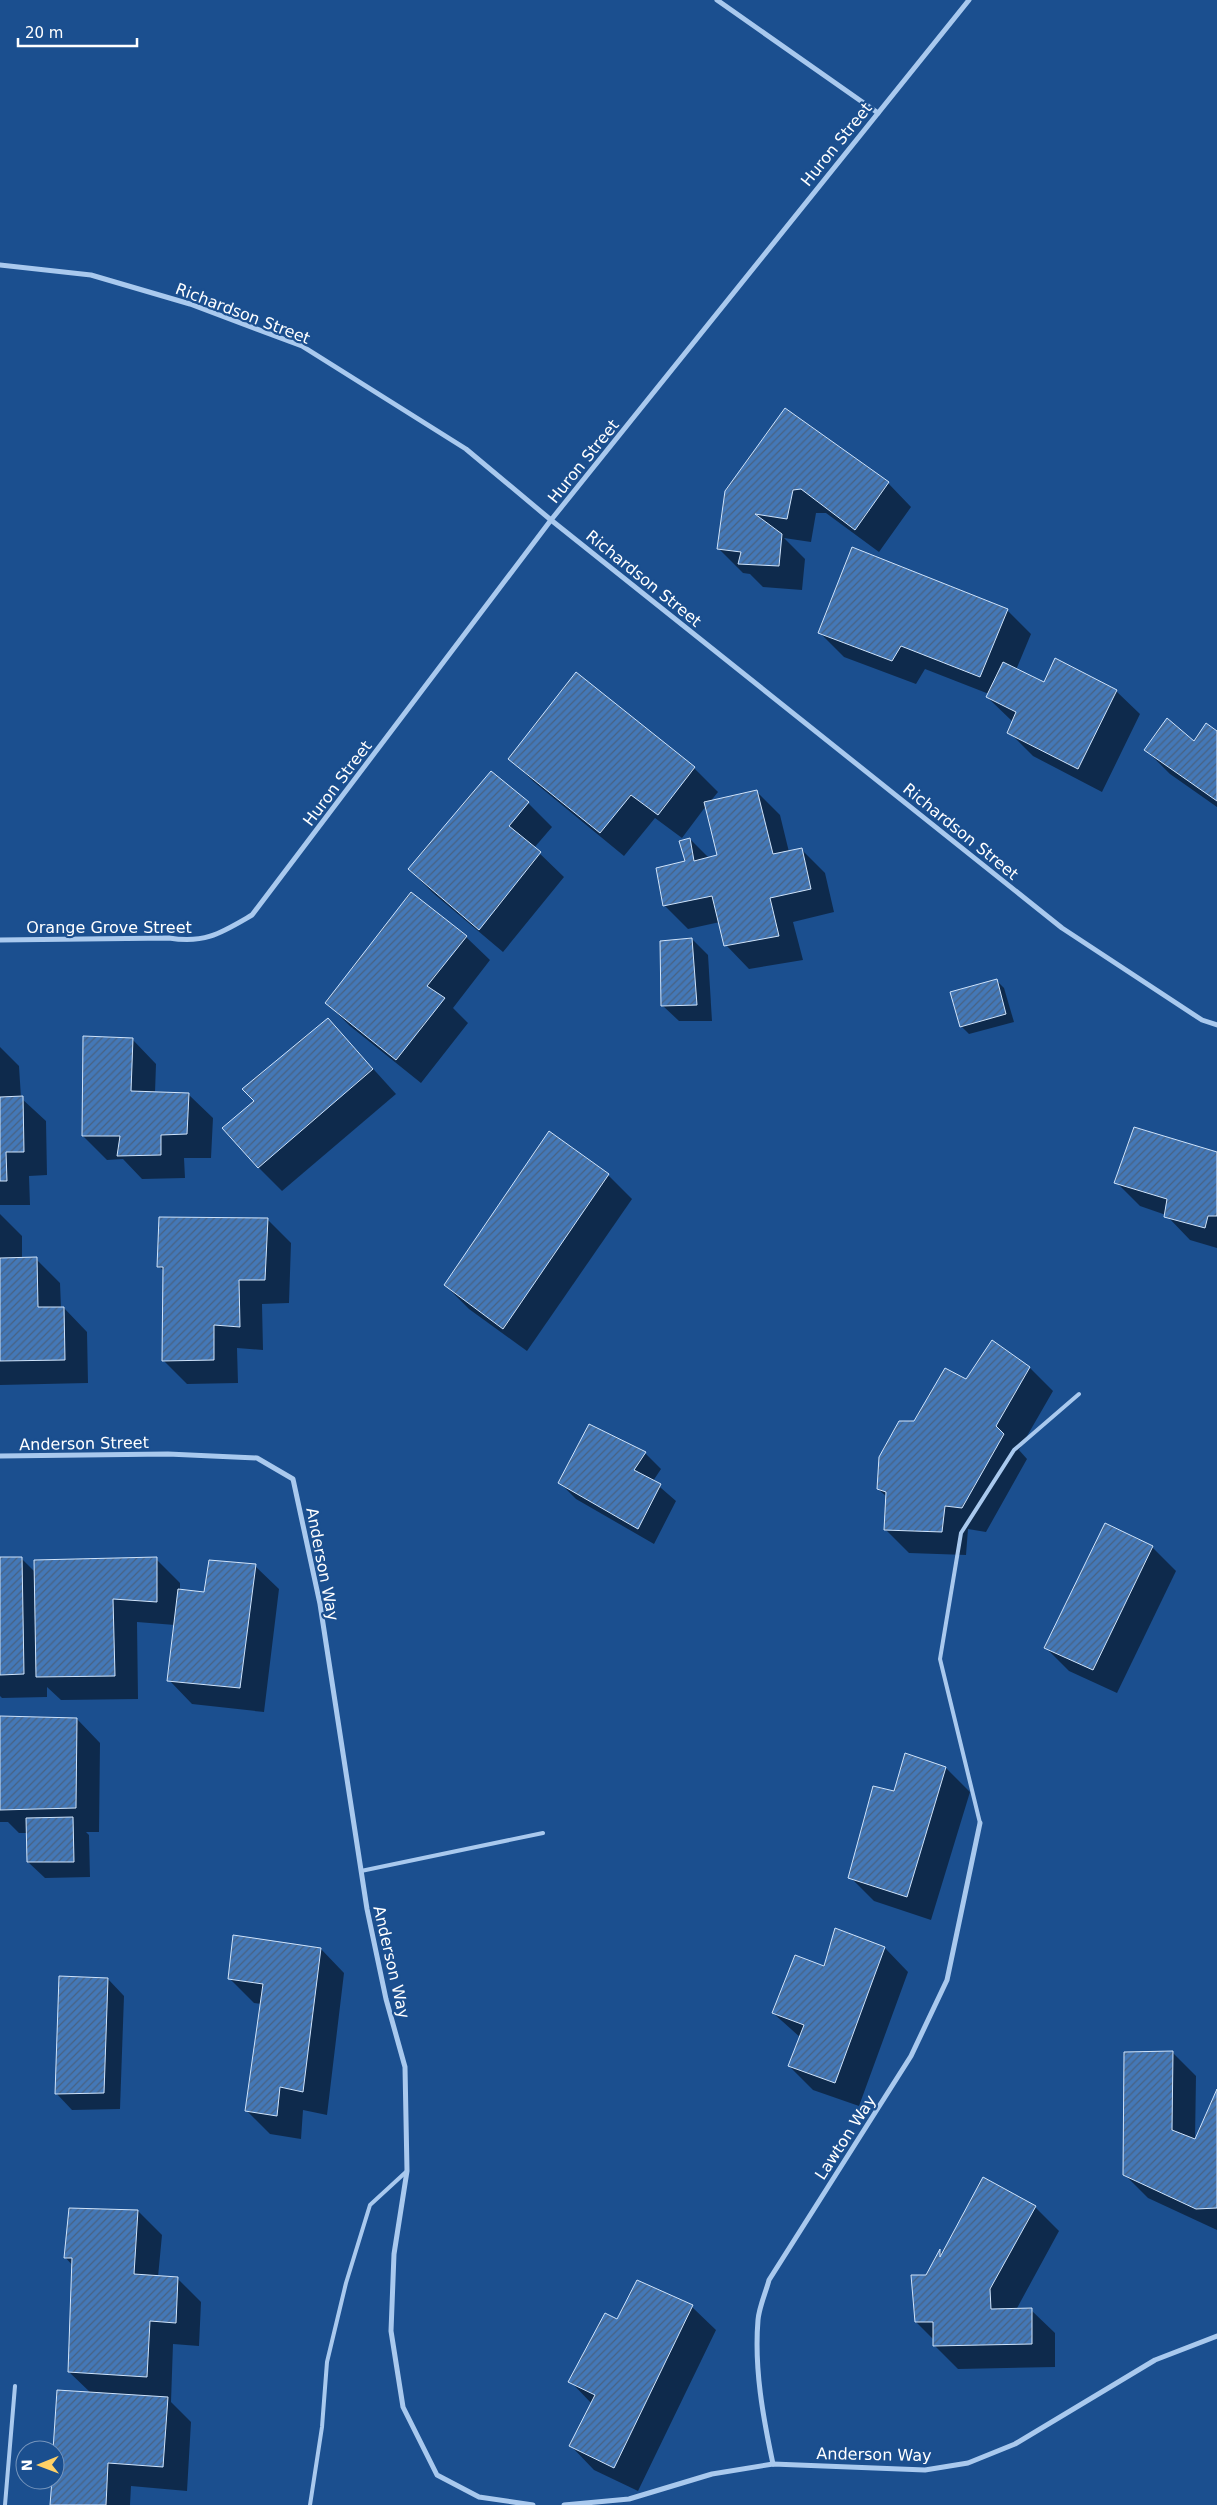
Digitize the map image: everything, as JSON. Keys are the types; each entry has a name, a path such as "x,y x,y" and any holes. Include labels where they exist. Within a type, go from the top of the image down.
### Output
{"street":[{"path":"717,0 878,113"},
{"name":"Huron Street","path":"218,935 252,916 551,520 970,0"},
{"name":"Richardson Street","path":"0,264 91,275 190,304 302,346 466,449 551,520 1062,928 1202,1020 1217,1025"},
{"name":"Orange Grove Street","path":"0,940 169,938 189,941 218,935"},
{"name":"Anderson Street","path":"0,1456 168,1454"},
{"name":"Anderson Way","path":"168,1454 257,1458 293,1479 320,1604 361,1871 386,1999 405,2067 407,2171 394,2254 391,2331 403,2407 437,2475 479,2498 533,2505"},
{"name":"Lawton Way","path":"773,2464 764,2420 758,2364 758,2318 769,2280 911,2056 947,1980 980,1823"},
{"name":"Anderson Way","path":"564,2505 629,2499 712,2474 773,2464 925,2470 968,2463 1015,2444 1155,2360 1217,2336"}],"lane":[{"path":"980,1823 940,1659 961,1533 1014,1450 1079,1394"},
{"path":"361,1871 543,1832"},
{"path":"310,2505 322,2427 327,2362 346,2282 370,2206 407,2171"},
{"path":"4,2505 15,2386"}],"building":[{"path":"785,408 889,482 855,530 801,489 793,490 787,519 755,514 782,534 779,566 738,564 741,552 717,549 725,491"},
{"path":"852,547 1008,609 980,677 901,646 892,661 818,633"},
{"path":"1055,658 1117,690 1078,769 1007,733 1016,712 986,697 1003,662 1044,682"},
{"path":"576,672 695,767 658,815 631,795 600,833 508,759"},
{"path":"1167,718 1194,741 1206,723 1217,731 1217,801 1144,750"},
{"path":"491,771 529,802 509,826 541,852 479,930 408,869"},
{"path":"757,790 773,854 802,848 811,889 770,898 779,936 724,946 712,896 663,906 656,868 685,861 679,841 690,838 694,861 717,855 704,802"},
{"path":"411,892 467,936 427,986 445,998 396,1060 325,1003"},
{"path":"692,938 697,1005 661,1006 660,941"},
{"path":"997,979 1006,1014 960,1027 950,992"},
{"path":"328,1018 373,1069 258,1168 222,1128 254,1101 242,1089"},
{"path":"83,1036 133,1038 131,1091 189,1093 187,1134 161,1135 161,1155 117,1156 120,1136 82,1136"},
{"path":"23,1096 24,1152 6,1152 7,1181 0,1181 0,1097"},
{"path":"1134,1127 1217,1152 1217,1216 1208,1216 1205,1228 1164,1217 1167,1199 1114,1183"},
{"path":"549,1131 609,1174 503,1329 444,1285"},
{"path":"159,1217 268,1218 265,1280 239,1280 240,1327 214,1325 214,1360 162,1361 163,1267 157,1267"},
{"path":"37,1257 38,1307 64,1307 65,1360 0,1361 0,1258"},
{"path":"992,1340 1030,1367 996,1426 1004,1434 962,1508 945,1506 942,1532 884,1530 886,1492 877,1489 879,1457 899,1421 914,1421 945,1368 966,1379"},
{"path":"589,1424 646,1452 634,1470 661,1484 638,1529 558,1483"},
{"path":"1105,1523 1153,1546 1093,1670 1044,1648"},
{"path":"0,1557 22,1557 24,1674 0,1675"},
{"path":"157,1557 157,1602 113,1599 115,1676 36,1677 34,1560"},
{"path":"209,1560 256,1564 240,1688 167,1681 178,1589 204,1592"},
{"path":"0,1716 77,1718 76,1808 0,1810"},
{"path":"905,1753 946,1767 907,1897 848,1878 873,1786 894,1791"},
{"path":"73,1817 74,1862 27,1862 26,1818"},
{"path":"835,1928 885,1947 835,2083 788,2066 804,2025 772,2013 795,1955 824,1966"},
{"path":"233,1935 321,1948 303,2092 280,2087 277,2116 245,2111 263,1984 228,1979"},
{"path":"59,1976 108,1978 104,2093 55,2094"},
{"path":"1173,2051 1172,2130 1195,2139 1217,2089 1217,2208 1196,2209 1123,2175 1124,2052"},
{"path":"983,2177 1036,2206 990,2289 991,2309 1032,2308 1032,2344 933,2346 933,2322 915,2322 911,2275 926,2275 940,2249 940,2257"},
{"path":"69,2208 138,2210 134,2274 178,2277 176,2323 150,2321 147,2377 68,2372 72,2258 64,2258"},
{"path":"637,2280 693,2305 614,2468 569,2446 595,2395 568,2382 605,2313 617,2319"},
{"path":"57,2390 168,2397 163,2467 108,2463 106,2505 50,2505 51,2490 65,2490 65,2440 54,2440"}]}
